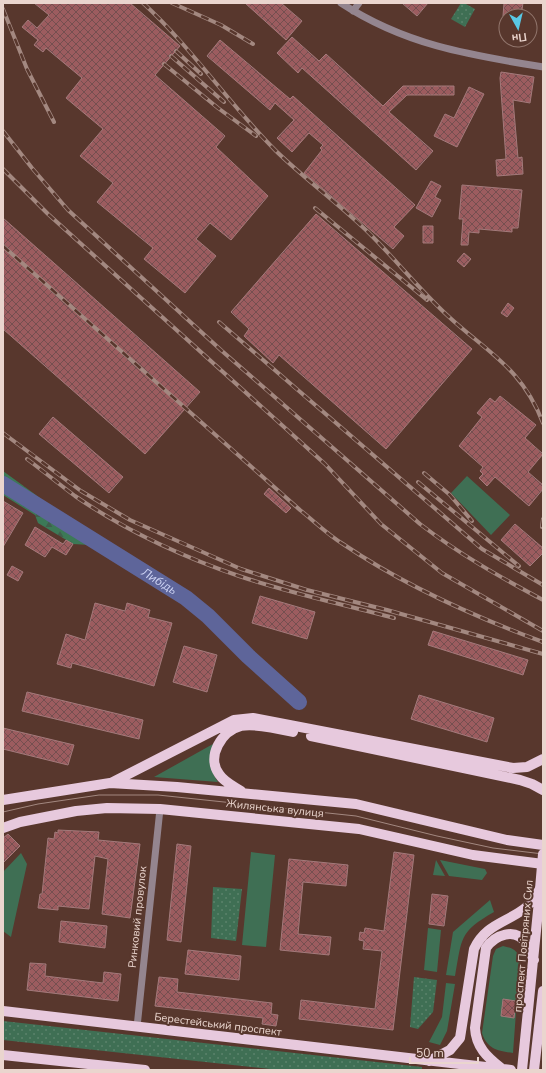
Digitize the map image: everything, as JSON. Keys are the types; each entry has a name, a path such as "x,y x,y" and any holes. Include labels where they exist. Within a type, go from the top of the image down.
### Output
{"main road":[{"path":"110,783 234,720 253,718 513,768 526,767 543,759"},
{"path":"244,793 225,781 218,774 215,763 215,755 218,744 227,733 242,726 261,726 289,731 513,778 532,784 543,790"},
{"name":"Жилянська вулиця","path":"3,800 110,783 177,787 356,804 499,838 543,845"},
{"name":"Жилянська вулиця","path":"3,828 26,821 76,811 107,808 160,809 359,829 473,855 543,864"},
{"name":"проспект Повітряних Сил","path":"522,1070 534,960 543,854"},
{"path":"429,1061 450,1050 460,1038 474,949 479,938 485,932 524,909 540,890"},
{"path":"506,1069 488,1057 479,1046 475,1038 475,1028 486,948 491,941 499,936 509,934 519,936 525,942 534,960"},
{"path":"534,1070 542,1019 543,991"},
{"name":"Берестейський проспект","path":"3,1011 506,1069"},
{"path":"3,1055 144,1070"},
{"name":"Берестейський проспект","path":"429,1061 463,1070"}],"street":[{"path":"341,3 374,23 408,38 446,50 543,66"},
{"path":"353,11 359,3"},
{"name":"Ринковий провулок","path":"137,1027 160,809"}],"green space":[{"path":"461,3 475,9 465,27 451,19"},
{"path":"3,471 51,506 59,515 74,523 94,539 90,545 73,544 38,523 35,515 3,495"},
{"path":"467,476 510,515 491,535 451,493"},
{"path":"213,744 211,759 212,768 218,782 154,777"},
{"path":"251,852 275,855 266,947 242,945"},
{"path":"21,853 27,864 11,937 3,931 3,872"},
{"path":"436,860 445,876 433,875"},
{"path":"440,860 485,869 487,873 482,880 449,876"},
{"path":"213,887 242,889 236,941 211,938"},
{"path":"490,900 494,912 474,925 468,931 461,944 455,976 446,975 453,932"},
{"path":"428,928 441,930 437,972 424,970"},
{"path":"503,946 513,949 520,958 513,1053 498,1050 490,1046 482,1033 493,956 496,949"},
{"path":"414,977 437,980 433,1012 418,1029 410,1027"},
{"path":"446,983 455,984 447,1031 440,1045 429,1042 442,1017"},
{"path":"3,1021 422,1067 422,1070 280,1070 3,1040"}],"building":[{"path":"34,3 130,3 180,46 155,75 225,136 216,147 268,196 231,240 210,223 196,239 216,256 185,293 144,259 153,248 97,202 113,183 80,156 103,129 66,98 82,78 46,48 43,52 34,45 38,40 22,27 28,20 37,28 49,15"},
{"path":"245,3 281,3 302,21 286,40"},
{"path":"402,3 428,3 417,16"},
{"path":"504,3 523,3 522,8 504,8"},
{"path":"292,37 319,61 326,54 383,106 403,86 454,86 454,95 407,95 389,112 433,151 416,170 302,68 298,73 277,53"},
{"path":"220,40 290,99 293,96 415,205 394,227 404,236 393,249 304,173 322,150 320,148 323,145 309,133 292,152 277,138 294,120 275,103 270,110 207,56"},
{"path":"501,72 534,77 530,103 513,100 518,158 522,157 523,174 497,176 496,160 506,159 500,78"},
{"path":"469,87 484,94 457,147 434,136 445,114 454,118"},
{"path":"431,181 441,186 435,197 441,200 432,217 416,208"},
{"path":"462,185 522,190 518,228 512,228 512,232 479,229 479,233 469,232 468,245 461,245 463,219 459,219"},
{"path":"316,214 472,349 386,449 279,355 273,363 244,336 249,329 231,312"},
{"path":"3,218 200,392 145,454 3,329"},
{"path":"423,226 433,226 433,243 423,243"},
{"path":"464,253 471,259 464,267 457,261"},
{"path":"508,303 514,308 507,317 501,313"},
{"path":"500,396 536,425 525,438 543,454 528,472 543,485 543,489 529,506 495,477 487,486 479,478 483,474 480,471 483,467 459,446 482,417 477,413 490,398 495,402"},
{"path":"53,417 123,477 109,493 39,434"},
{"path":"269,488 291,508 286,513 264,494"},
{"path":"3,501 23,513 3,547"},
{"path":"515,524 543,548 543,553 530,566 501,540"},
{"path":"35,527 63,544 66,540 73,544 66,555 52,547 45,557 25,545"},
{"path":"12,566 23,572 18,581 7,575"},
{"path":"260,596 315,612 307,639 252,623"},
{"path":"95,603 125,611 127,603 150,610 148,617 172,623 154,686 72,663 71,668 57,664 66,634 85,640"},
{"path":"433,631 528,660 523,675 428,645"},
{"path":"184,646 217,655 207,692 173,682"},
{"path":"27,692 143,720 139,739 22,711"},
{"path":"419,695 494,718 487,742 411,719"},
{"path":"3,728 74,745 68,765 3,749"},
{"path":"58,830 99,832 98,840 140,844 130,918 102,914 108,859 95,856 89,909 58,906 58,910 38,908 40,894 42,894 48,838 54,839 55,832 58,833"},
{"path":"8,834 20,846 3,863 3,838"},
{"path":"177,844 191,846 181,942 167,940"},
{"path":"394,852 414,855 393,1030 299,1019 301,1000 375,1009 382,951 363,949 364,941 359,940 360,932 364,933 365,928 384,931"},
{"path":"289,859 348,865 346,886 303,882 298,934 331,937 329,955 280,950"},
{"path":"432,894 448,896 444,926 429,924"},
{"path":"61,921 107,926 105,948 59,942"},
{"path":"188,950 241,956 239,980 185,974"},
{"path":"30,963 46,964 45,976 103,983 104,972 121,974 118,1001 27,990"},
{"path":"159,977 178,979 177,992 272,1003 271,1014 278,1015 276,1026 262,1024 263,1018 155,1006"},
{"path":"503,999 516,1001 514,1018 501,1016"}],"waterway":[{"name":"Либідь","path":"3,484 186,598 208,616 248,656 299,702"}],"tram line":[{"path":"3,812 38,804 99,795 158,795 356,816 493,848 543,854"}],"railway":[{"path":"143,3 178,38 242,114 276,151 369,233 448,316 503,363 525,388 535,404 543,423"},
{"path":"172,3 221,25 253,44"},
{"path":"3,9 27,69 54,122"},
{"path":"176,51 201,74"},
{"path":"171,56 224,102"},
{"path":"164,64 218,108 256,136"},
{"path":"3,131 68,210 222,351 420,524 480,565 543,600"},
{"path":"3,169 48,214 325,464 381,524 442,573 543,631"},
{"path":"315,208 427,300"},
{"path":"3,246 300,510 337,540 390,573 440,599 491,622 543,642"},
{"path":"219,322 482,549 543,585"},
{"path":"3,433 81,491 130,520 241,569 307,590 387,610 543,654"},
{"path":"27,459 75,496 113,520 175,551 258,582 394,618"},
{"path":"424,473 450,495 472,521"},
{"path":"418,482 519,566"},
{"path":"542,527 543,519"}]}
